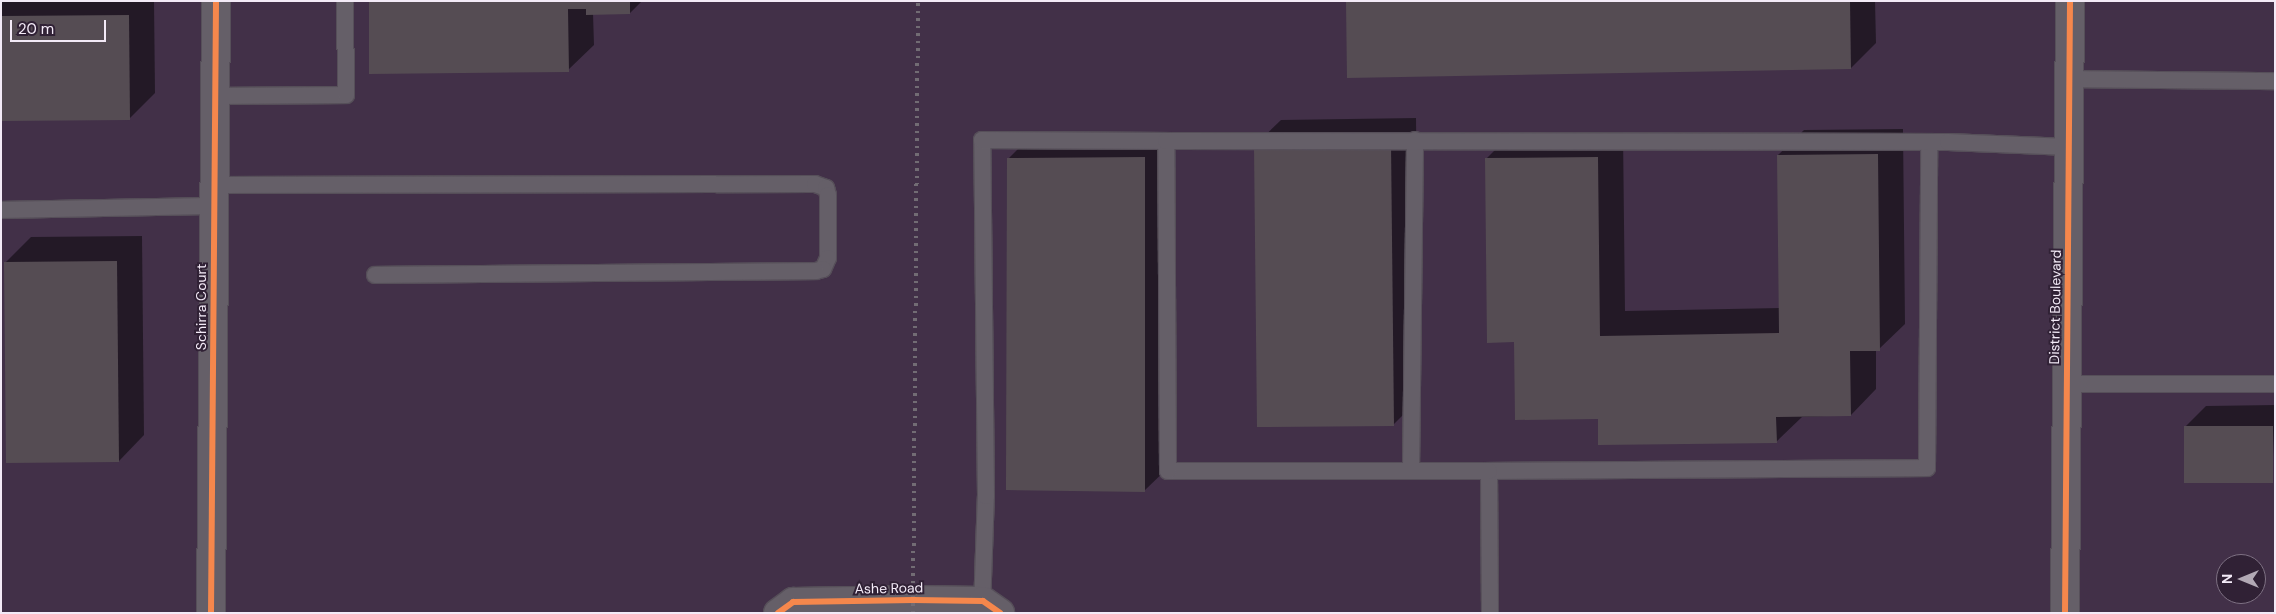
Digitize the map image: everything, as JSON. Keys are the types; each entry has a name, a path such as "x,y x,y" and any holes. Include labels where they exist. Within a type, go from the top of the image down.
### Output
{"street":[{"name":"Schirra Court","path":"211,613 216,1"},
{"name":"District Boulevard","path":"2065,613 2070,1"},
{"name":"Ashe Road","path":"778,613 793,602 989,609"}],"lane":[{"path":"215,96 346,95 345,1"},
{"path":"2070,79 2275,81"},
{"path":"989,609 982,140 1928,142 2069,147"},
{"path":"1411,471 1414,140"},
{"path":"1166,141 1168,471 1928,468 1928,142"},
{"path":"1,210 214,196 815,184 826,188 828,195 828,258 823,269 816,271 375,275"},
{"path":"2067,384 2275,384"},
{"path":"1489,471 1490,613"}],"shaded area":[{"path":"1,1 2275,1 2275,613 1,613"}],"building":[{"path":"369,1 630,1 630,14 586,15 586,9 568,9 569,72 369,74"},
{"path":"1346,1 1850,1 1851,69 1347,78"},
{"path":"129,15 130,120 1,121 1,16"},
{"path":"1391,143 1394,426 1257,427 1254,145"},
{"path":"1878,154 1880,351 1850,351 1851,416 1776,417 1777,443 1598,445 1598,419 1515,420 1514,342 1487,343 1485,158 1598,157 1600,336 1779,333 1777,155"},
{"path":"1145,157 1145,492 1006,490 1007,158"},
{"path":"117,261 119,462 6,463 4,262"},
{"path":"2184,426 2273,426 2273,483 2184,483"}],"railway":[{"path":"913,613 918,1"}],"cycle path":[{"path":"211,613 216,1"},
{"path":"2065,613 2070,1"},
{"path":"778,613 793,602 913,600 983,601 1000,613"}]}
